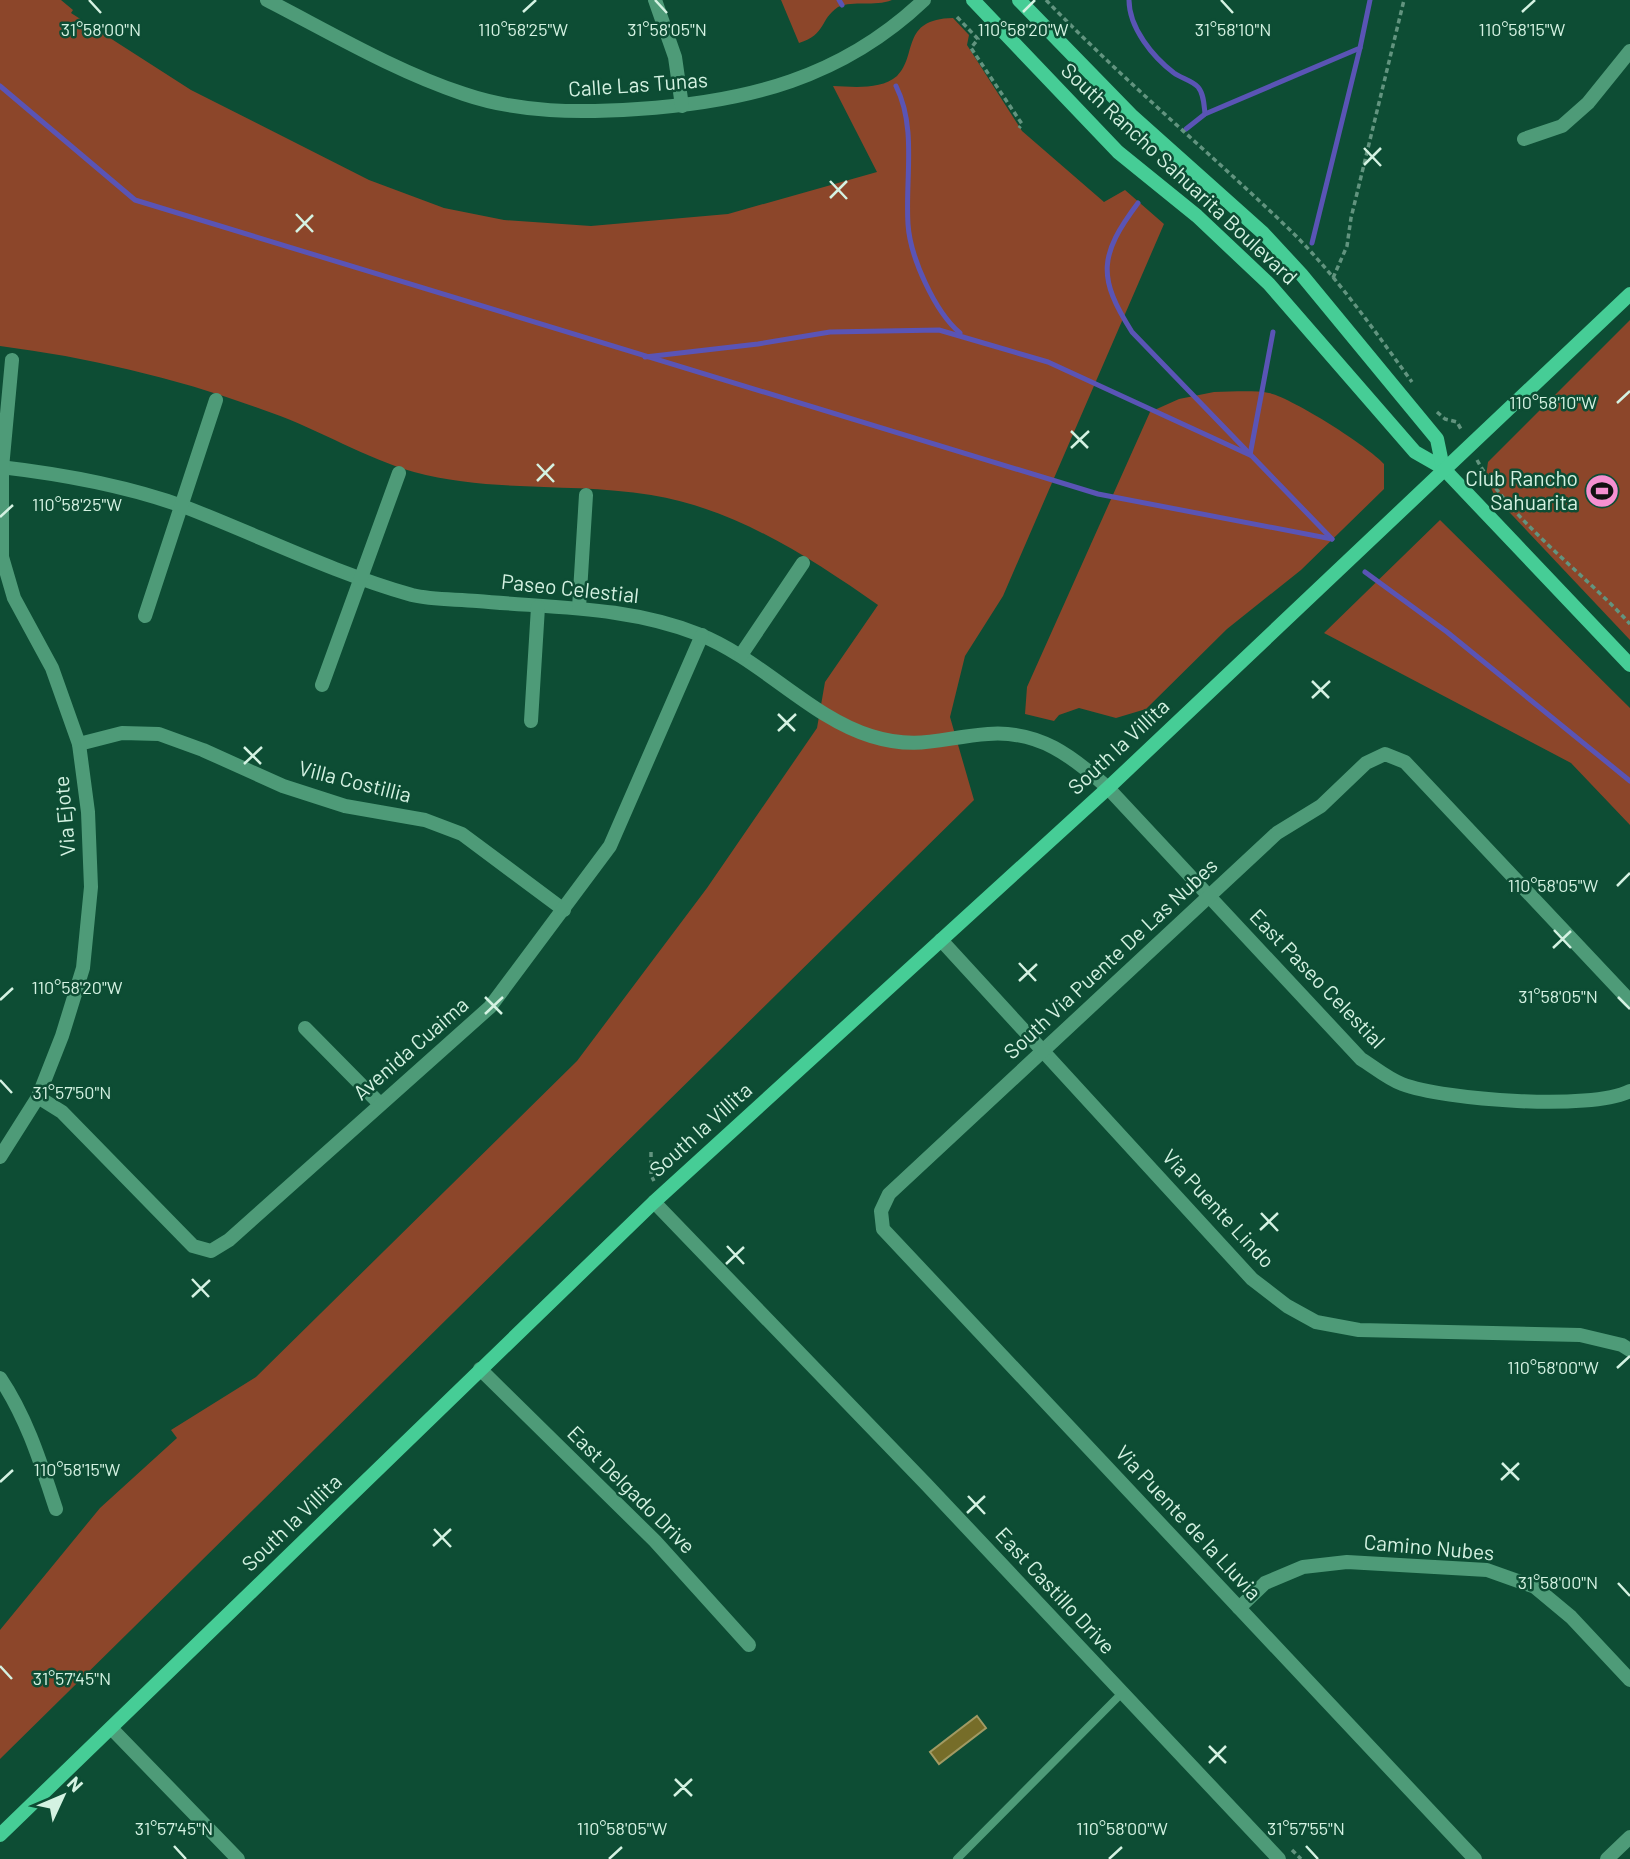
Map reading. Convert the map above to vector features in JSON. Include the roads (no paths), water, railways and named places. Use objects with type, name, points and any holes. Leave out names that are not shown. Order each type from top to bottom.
[{"type":"street","name":"Calle Las Tunas","points":[[267,0],[419,77],[465,94],[548,111],[588,113],[682,106],[757,94],[795,81],[863,47],[924,0]]},
{"type":"street","points":[[655,0],[675,57],[682,106]]},
{"type":"street","name":"South Rancho Sahuarita Boulevard","points":[[972,0],[1103,137],[1197,216],[1269,284],[1415,452],[1443,468],[1630,665]]},
{"type":"street","name":"South Rancho Sahuarita Boulevard","points":[[1019,0],[1131,115],[1243,214],[1301,274],[1437,439],[1443,468]]},
{"type":"street","points":[[1524,139],[1562,127],[1588,103],[1630,51]]},
{"type":"street","name":"South la Villita","points":[[0,1835],[659,1197],[1108,788],[1443,468],[1630,294]]},
{"type":"street","name":"Via Ejote","points":[[0,1157],[38,1097],[62,1036],[83,968],[91,887],[88,812],[79,744],[52,668],[14,598],[2,557],[1,468],[12,360]]},
{"type":"street","points":[[145,616],[216,400]]},
{"type":"street","name":"Paseo Celestial","points":[[1,468],[61,475],[181,506],[414,596],[579,608],[657,620],[702,635],[741,655],[834,718],[868,735],[899,744],[944,742],[989,733],[1032,738],[1069,753],[1108,788]]},
{"type":"street","points":[[322,685],[399,473]]},
{"type":"street","points":[[579,608],[586,495]]},
{"type":"street","points":[[741,655],[803,563]]},
{"type":"street","points":[[531,721],[538,607]]},
{"type":"street","name":"Avenida Cuaima","points":[[38,1097],[62,1112],[175,1230],[193,1245],[211,1251],[229,1240],[490,1007],[610,846],[702,635]]},
{"type":"street","name":"Villa Costillia","points":[[79,744],[122,733],[159,734],[203,750],[283,786],[345,806],[425,820],[462,834],[564,910]]},
{"type":"street","name":"South Via Puente De Las Nubes","points":[[881,1211],[889,1194],[1277,834],[1321,806],[1366,763],[1385,754],[1405,762],[1630,1001]]},
{"type":"street","name":"East Paseo Celestial","points":[[1108,788],[1361,1059],[1400,1084],[1438,1094],[1573,1103],[1620,1096],[1630,1091]]},
{"type":"street","name":"Via Puente Lindo","points":[[941,940],[1252,1279],[1287,1306],[1316,1322],[1359,1330],[1580,1335],[1622,1345],[1630,1350]]},
{"type":"street","points":[[304,1028],[380,1104]]},
{"type":"street","name":"East Castillo Drive","points":[[659,1197],[1279,1859]]},
{"type":"street","name":"Via Puente de la Lluvia","points":[[881,1211],[883,1229],[1475,1859]]},
{"type":"street","name":"East Delgado Drive","points":[[480,1368],[655,1541],[749,1645]]},
{"type":"street","points":[[0,1378],[13,1397],[36,1450],[56,1509]]},
{"type":"street","name":"Camino Nubes","points":[[1239,1608],[1265,1583],[1303,1567],[1347,1562],[1487,1570],[1535,1587],[1571,1617],[1630,1680]]},
{"type":"street","points":[[112,1729],[238,1859]]},
{"type":"street","points":[[1607,1859],[1630,1837]]},
{"type":"lane","points":[[957,1859],[1122,1692]]},
{"type":"waterway","points":[[839,0],[842,5]]},
{"type":"waterway","points":[[1129,0],[1133,21],[1144,41],[1174,73],[1198,87],[1203,96],[1205,114]]},
{"type":"waterway","points":[[1186,129],[1205,114],[1360,48],[1370,0]]},
{"type":"waterway","points":[[1312,243],[1360,48]]},
{"type":"waterway","points":[[0,86],[135,200],[1098,494],[1332,539]]},
{"type":"waterway","points":[[896,86],[902,102],[908,136],[907,207],[913,252],[933,298],[960,333]]},
{"type":"waterway","points":[[1138,203],[1116,237],[1107,266],[1108,281],[1121,313],[1132,332],[1332,539]]},
{"type":"waterway","points":[[645,357],[758,344],[830,332],[939,330],[1048,362],[1250,455],[1273,332]]},
{"type":"waterway","points":[[1365,572],[1447,632],[1630,781]]},
{"type":"place","name":"Club Rancho Sahuarita","points":[[1602,491]]}]
